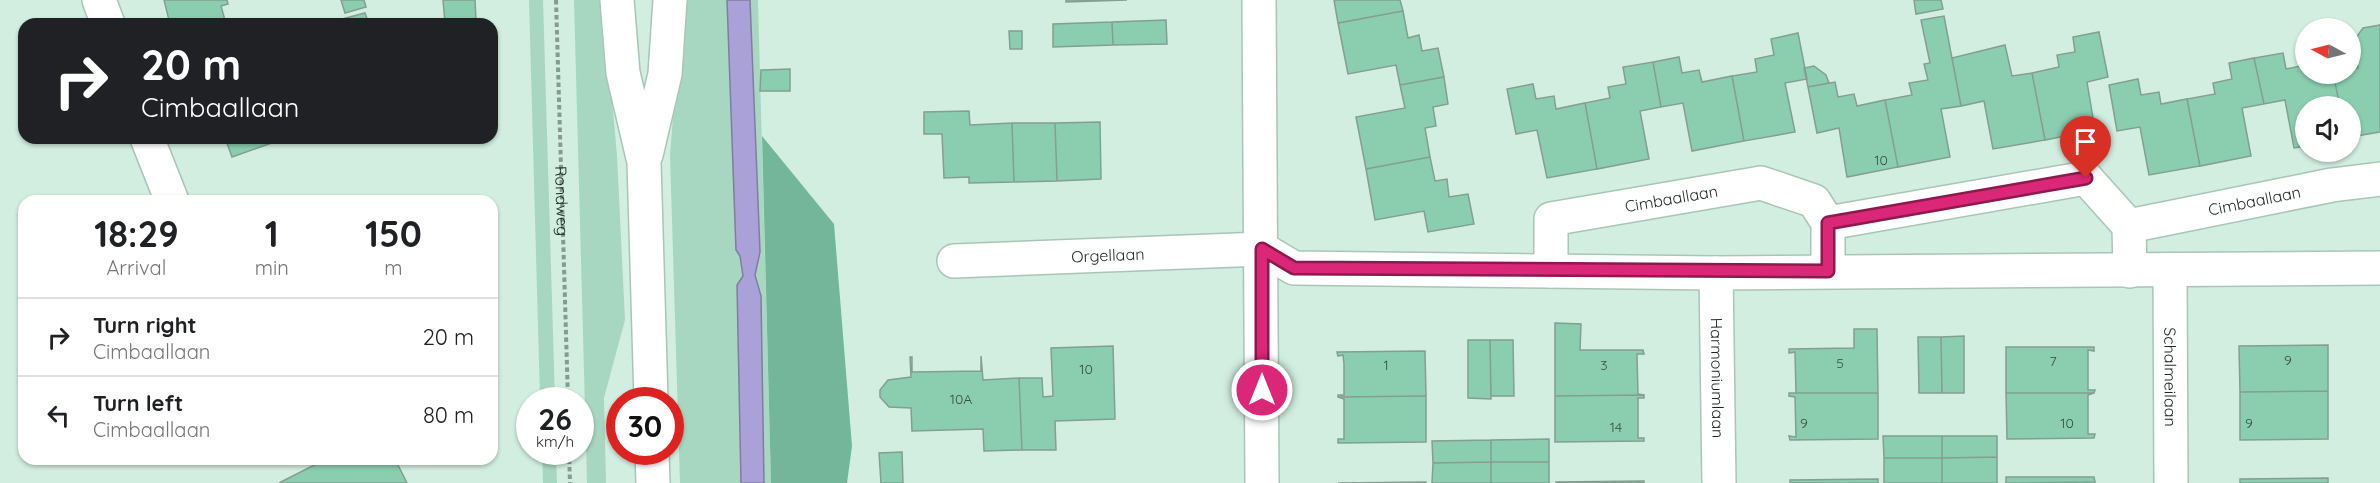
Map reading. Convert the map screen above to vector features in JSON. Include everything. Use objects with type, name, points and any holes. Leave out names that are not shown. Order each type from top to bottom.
[{"type":"street","points":[[99,0],[106,18]]},
{"type":"street","points":[[617,0],[623,73],[644,162],[651,387]]},
{"type":"street","points":[[644,162],[665,74],[670,0]]},
{"type":"street","points":[[1259,0],[1262,483]]},
{"type":"street","points":[[149,144],[170,195]]},
{"type":"street","points":[[1828,271],[1828,223],[2086,178],[2129,226],[2130,271]]},
{"type":"street","name":"Cimbaallaan","points":[[2129,226],[2332,185],[2380,179]]},
{"type":"street","name":"Cimbaallaan","points":[[1551,271],[1551,219],[1576,214],[1761,183],[1814,201],[1828,223]]},
{"type":"street","points":[[1262,249],[1294,268],[1716,273],[2380,268]]},
{"type":"street","name":"Orgellaan","points":[[954,261],[1262,249]]},
{"type":"street","name":"Schalmeilaan","points":[[2170,271],[2170,483]]},
{"type":"street","name":"Harmoniumlaan","points":[[1716,273],[1719,483]]},
{"type":"street","points":[[652,465],[653,483]]},
{"type":"path","name":"Rondweg","points":[[556,0],[568,387]]},
{"type":"path","points":[[570,465],[570,483]]},
{"type":"green space","points":[[529,0],[543,0],[555,387],[540,387]]},
{"type":"green space","points":[[574,0],[603,0],[617,155],[625,320],[604,398],[606,483],[587,483],[587,465],[594,465],[594,387],[584,387]]},
{"type":"green space","points":[[682,0],[758,0],[771,483],[680,483],[679,465],[684,465],[684,387],[677,387],[670,155]]},
{"type":"green space","points":[[762,136],[834,224],[852,446],[847,483],[771,483]]},
{"type":"green space","points":[[542,465],[556,465],[557,483],[543,483]]},
{"type":"shaded area","points":[[727,0],[750,0],[760,252],[755,275],[761,296],[764,483],[741,483],[737,285],[743,276],[740,256],[736,250]]},
{"type":"building","points":[[164,0],[227,0],[228,4],[221,6],[224,18],[168,18]]},
{"type":"building","points":[[341,0],[364,0],[366,7],[345,13]]},
{"type":"building","points":[[443,0],[475,0],[476,18],[445,18]]},
{"type":"building","points":[[1066,0],[1127,0],[1066,2]]},
{"type":"building","points":[[1334,0],[1400,0],[1403,11],[1338,23]]},
{"type":"building","points":[[1914,0],[1941,0],[1943,9],[1916,14]]},
{"type":"building","points":[[1403,11],[1408,38],[1419,35],[1422,51],[1438,48],[1444,77],[1400,85],[1396,65],[1348,74],[1338,23]]},
{"type":"building","points":[[365,13],[367,18],[346,18]]},
{"type":"building","points":[[1944,16],[1961,106],[1941,109],[1950,157],[1898,167],[1885,100],[1912,95],[1909,83],[1928,80],[1924,64],[1930,63],[1921,20]]},
{"type":"building","points":[[1166,20],[1167,44],[1113,45],[1112,22]]},
{"type":"building","points":[[1112,22],[1113,45],[1053,47],[1053,24]]},
{"type":"building","points":[[2380,25],[2380,132],[2361,135],[2361,96],[2338,96],[2335,84],[2361,84],[2361,31],[2363,28]]},
{"type":"building","points":[[1009,31],[1022,31],[1022,49],[1010,49]]},
{"type":"building","points":[[2099,32],[2108,77],[2087,82],[2095,130],[2045,140],[2032,73],[2059,67],[2057,55],[2075,52],[2073,37]]},
{"type":"building","points":[[1798,33],[1807,79],[1785,83],[1795,132],[1744,141],[1732,76],[1757,72],[1755,59],[1774,55],[1771,39]]},
{"type":"building","points":[[2005,45],[2012,76],[2032,73],[2045,140],[1993,149],[1984,101],[1961,106],[1952,58]]},
{"type":"building","points":[[2283,53],[2286,69],[2295,67],[2295,84],[2335,84],[2338,96],[2295,96],[2295,148],[2285,100],[2264,104],[2254,58]]},
{"type":"building","points":[[1679,57],[1682,73],[1699,70],[1702,82],[1732,76],[1744,141],[1692,151],[1683,103],[1661,107],[1653,62]]},
{"type":"building","points":[[2254,58],[2264,104],[2242,108],[2251,156],[2200,166],[2187,99],[2215,94],[2213,83],[2232,79],[2229,63]]},
{"type":"building","points":[[1653,62],[1661,107],[1640,111],[1649,159],[1597,169],[1585,103],[1610,98],[1608,87],[1626,84],[1623,67]]},
{"type":"building","points":[[1814,66],[1826,75],[1829,83],[1808,87],[1804,68]]},
{"type":"building","points":[[790,69],[790,91],[760,91],[761,70]]},
{"type":"building","points":[[1444,77],[1448,104],[1433,107],[1436,126],[1425,128],[1430,157],[1366,169],[1356,117],[1405,108],[1400,85]]},
{"type":"building","points":[[2138,79],[2141,95],[2159,92],[2161,104],[2187,99],[2200,166],[2149,175],[2140,127],[2117,131],[2109,85]]},
{"type":"building","points":[[1835,82],[1838,97],[1854,94],[1857,106],[1885,100],[1898,167],[1847,177],[1839,128],[1817,133],[1808,87]]},
{"type":"building","points":[[1533,84],[1536,99],[1554,96],[1556,109],[1585,103],[1597,169],[1547,178],[1537,130],[1516,134],[1507,89]]},
{"type":"building","points":[[969,111],[970,125],[1012,123],[1014,182],[969,183],[969,177],[944,178],[942,134],[924,134],[924,112]]},
{"type":"building","points":[[1100,122],[1101,179],[1057,181],[1055,123]]},
{"type":"building","points":[[1012,123],[1055,123],[1057,181],[1014,182]]},
{"type":"building","points":[[227,144],[269,144],[232,157]]},
{"type":"building","points":[[1430,157],[1435,181],[1447,179],[1449,197],[1468,194],[1474,224],[1428,232],[1424,211],[1375,220],[1366,169]]},
{"type":"building","points":[[1555,323],[1581,324],[1580,350],[1643,350],[1644,354],[1637,354],[1638,394],[1644,395],[1555,396]]},
{"type":"building","points":[[1854,329],[1877,329],[1878,393],[1796,393],[1795,352],[1789,353],[1789,349],[1854,348]]},
{"type":"building","points":[[1964,336],[1964,393],[1942,393],[1941,337]]},
{"type":"building","points":[[1918,337],[1941,337],[1942,393],[1919,393]]},
{"type":"building","points":[[1468,340],[1490,340],[1491,399],[1468,398]]},
{"type":"building","points":[[1490,340],[1513,340],[1514,396],[1491,396]]},
{"type":"building","points":[[2328,345],[2328,391],[2240,392],[2239,346]]},
{"type":"building","points":[[1113,346],[1115,419],[1055,421],[1056,450],[1022,450],[1019,378],[1042,378],[1043,397],[1053,396],[1051,348]]},
{"type":"building","points":[[2006,347],[2094,347],[2094,351],[2088,350],[2088,390],[2095,390],[2094,393],[2006,393]]},
{"type":"building","points":[[1425,351],[1426,396],[1338,397],[1338,395],[1344,395],[1344,364],[1343,355],[1338,356],[1337,352]]},
{"type":"building","points":[[981,356],[983,380],[1019,378],[1022,450],[984,451],[983,429],[912,431],[911,408],[889,407],[880,397],[880,390],[888,380],[911,377],[910,357],[912,357],[912,372],[981,371]]},
{"type":"building","points":[[2328,391],[2328,439],[2240,440],[2240,392]]},
{"type":"building","points":[[1789,393],[1878,393],[1878,439],[1790,440],[1789,436],[1796,437],[1795,397],[1789,396]]},
{"type":"building","points":[[2006,393],[2094,393],[2088,395],[2088,434],[2095,434],[2094,438],[2007,439]]},
{"type":"building","points":[[1644,395],[1644,398],[1638,398],[1638,438],[1644,438],[1644,441],[1555,442],[1555,396]]},
{"type":"building","points":[[1426,396],[1426,442],[1338,443],[1338,439],[1344,439],[1344,399],[1338,397]]},
{"type":"building","points":[[1883,436],[1942,436],[1942,458],[1884,458]]},
{"type":"building","points":[[1942,436],[1997,436],[1997,457],[1942,458]]},
{"type":"building","points":[[1549,439],[1549,462],[1491,462],[1491,440]]},
{"type":"building","points":[[1491,440],[1491,462],[1433,463],[1432,441]]},
{"type":"building","points":[[902,452],[903,483],[881,483],[879,453]]},
{"type":"building","points":[[1997,457],[1997,483],[1942,483],[1942,458]]},
{"type":"building","points":[[1884,458],[1942,458],[1942,483],[1884,483]]},
{"type":"building","points":[[1491,462],[1549,462],[1549,483],[1491,483]]},
{"type":"building","points":[[1491,462],[1491,483],[1432,483],[1433,463]]},
{"type":"building","points":[[314,465],[398,465],[407,483],[279,483]]},
{"type":"building","points":[[2006,477],[2094,477],[2095,482],[2006,483]]},
{"type":"building","points":[[2328,478],[2328,483],[2240,483],[2240,479]]},
{"type":"building","points":[[1878,479],[1878,483],[1790,483],[1790,480]]},
{"type":"building","points":[[1644,481],[1644,483],[1556,483],[1556,482]]},
{"type":"building","points":[[1426,482],[1426,483],[1338,483]]},
{"type":"route","points":[[1262,390],[1262,249],[1294,268],[1716,273],[1828,271],[1828,223],[2086,178]]}]
